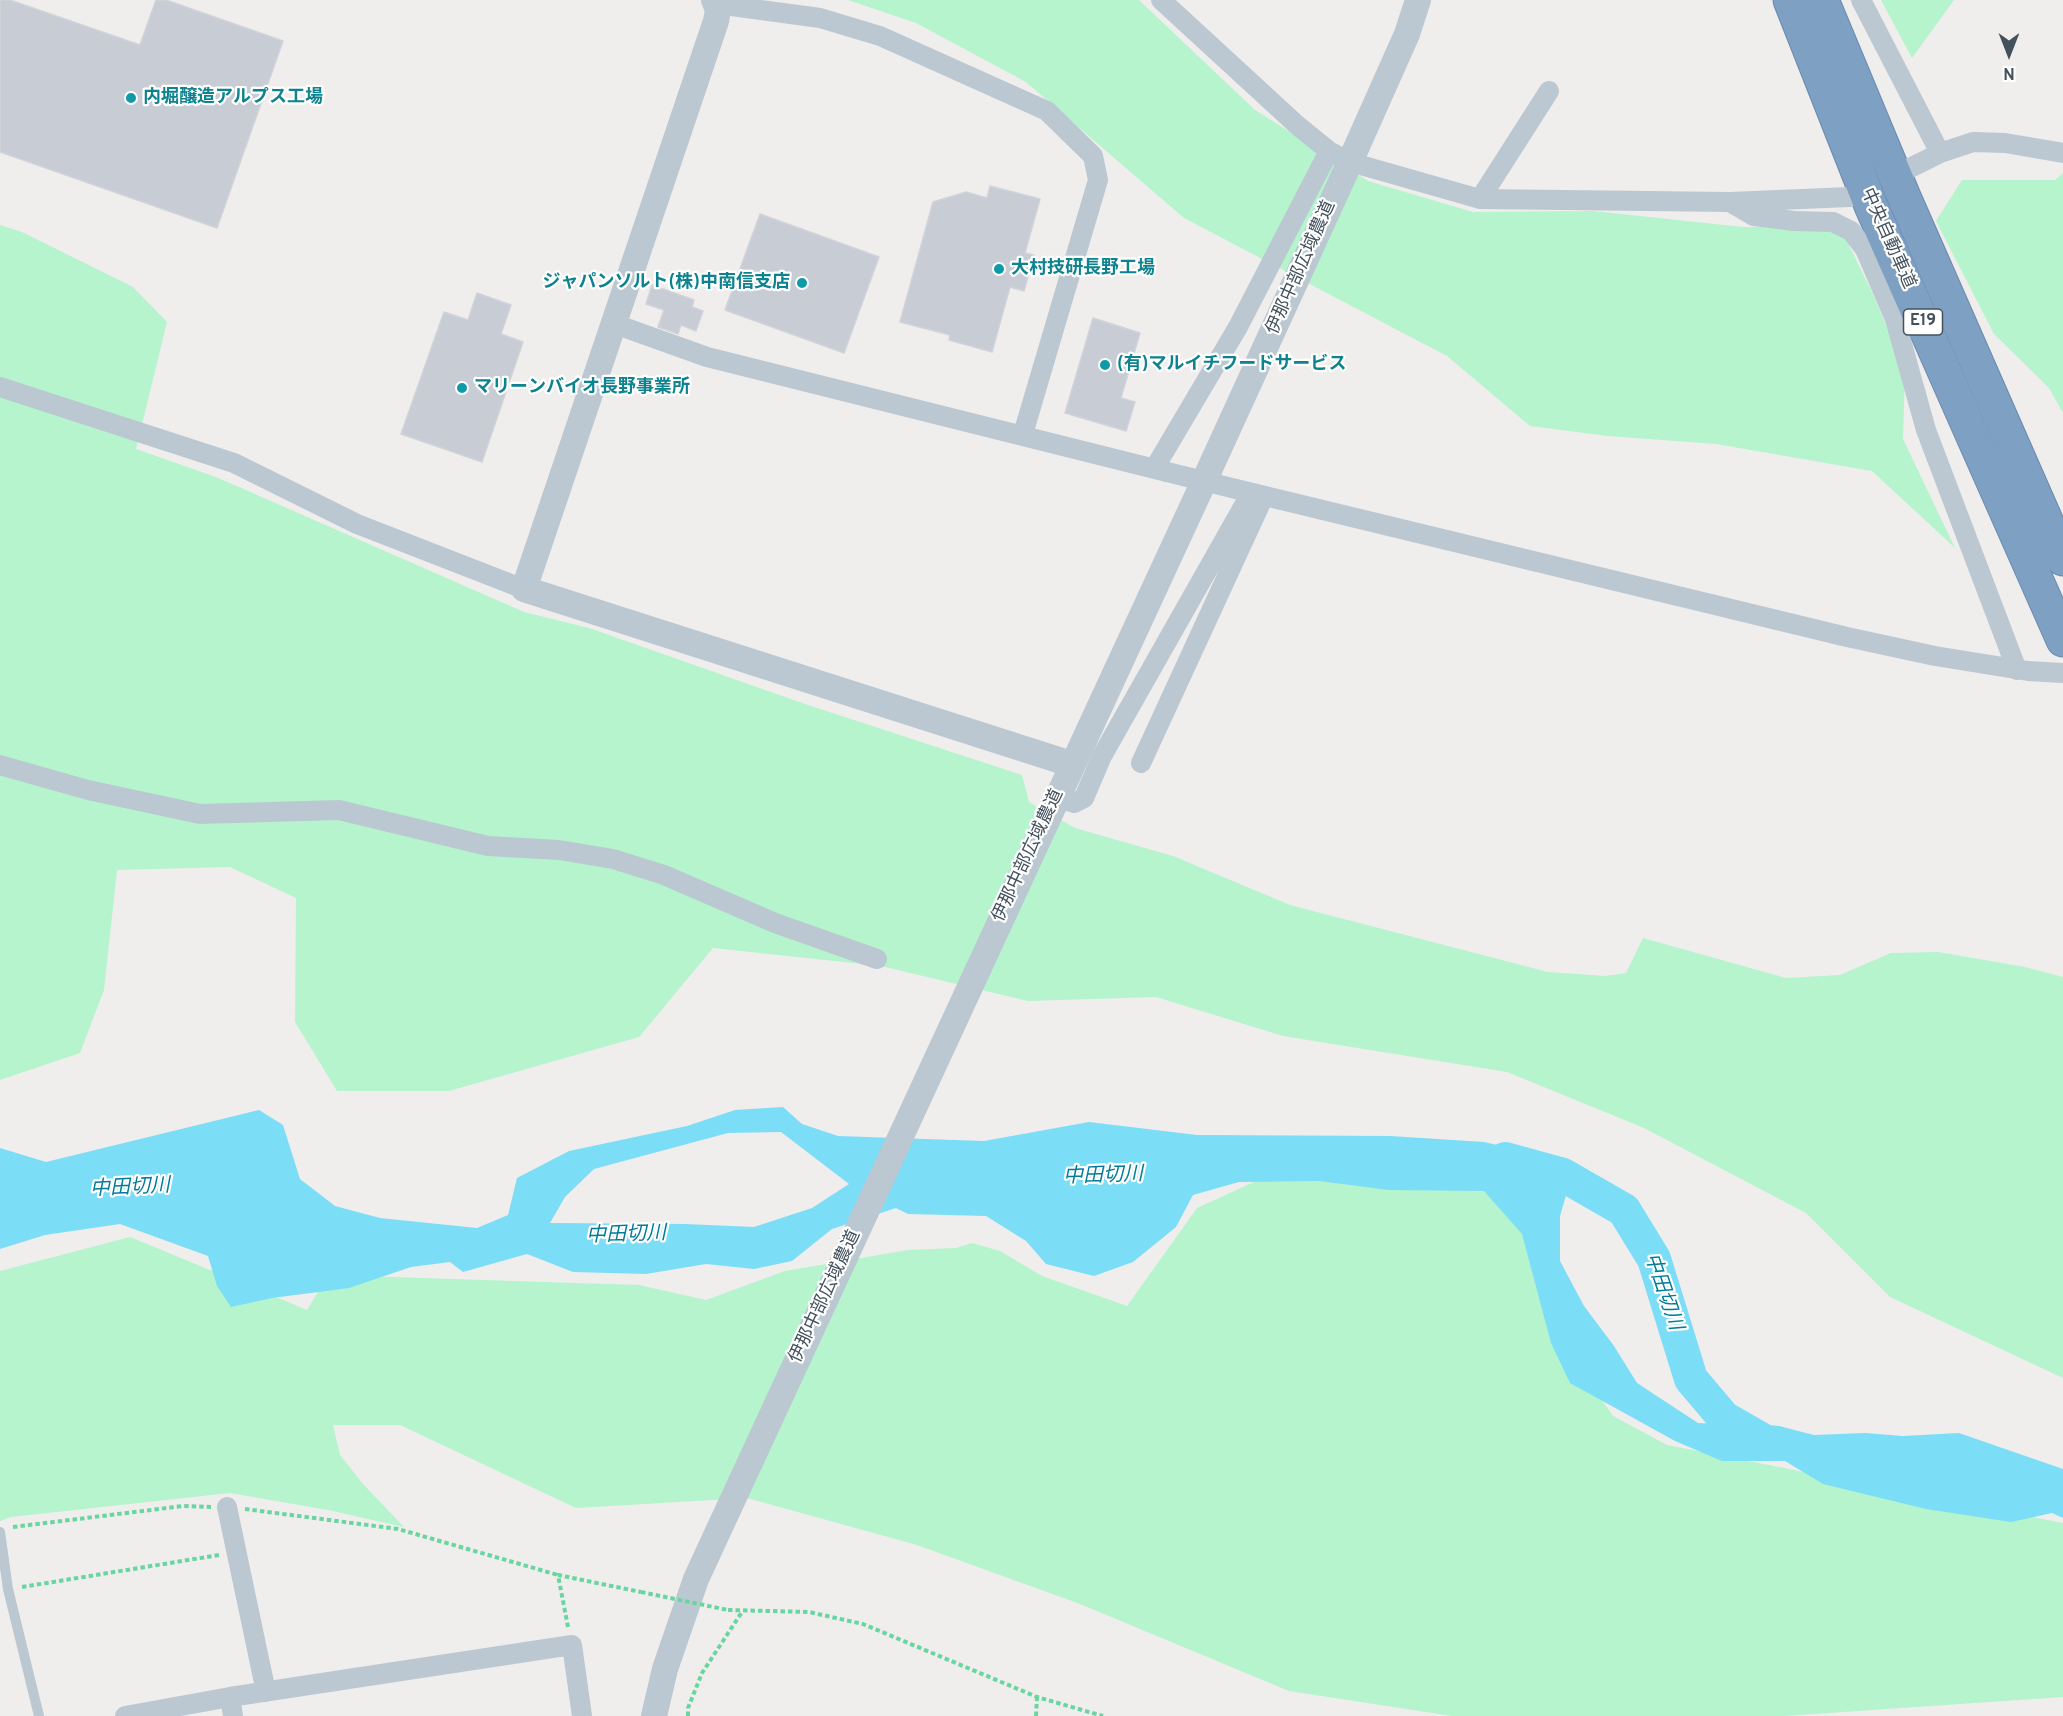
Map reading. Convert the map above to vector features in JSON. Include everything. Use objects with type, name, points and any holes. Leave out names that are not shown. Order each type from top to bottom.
[{"type":"highway","name":"中央自動車道","points":[[1790,0],[1872,208],[2063,640]]},
{"type":"highway","name":"中央自動車道","points":[[1822,0],[1904,196],[2063,559]]},
{"type":"street","points":[[1161,0],[1297,125],[1339,156],[1480,199],[1730,202],[1850,197]]},
{"type":"street","name":"伊那中部広域農道","points":[[654,1716],[664,1669],[696,1579],[1071,764],[1206,477],[1339,156],[1407,34],[1418,0]]},
{"type":"street","points":[[1861,0],[1940,153]]},
{"type":"street","points":[[524,589],[612,323],[716,21],[715,2],[820,18],[880,36],[1047,111],[1093,156],[1098,180],[1023,434]]},
{"type":"street","points":[[1480,199],[1549,91]]},
{"type":"street","points":[[1908,169],[1940,153],[1973,142],[2005,143],[2063,153]]},
{"type":"street","points":[[1161,470],[1238,327],[1339,156]]},
{"type":"street","points":[[1730,202],[1754,216],[1794,221],[1833,222],[1851,231],[1865,249],[1895,319],[1926,430],[2023,670]]},
{"type":"street","points":[[612,323],[707,357],[1847,637],[1935,656],[2023,670],[2063,673]]},
{"type":"street","points":[[0,387],[234,463],[357,524],[524,589],[1071,764]]},
{"type":"street","points":[[1141,763],[1250,492]]},
{"type":"street","points":[[1056,797],[1074,803],[1084,798],[1102,756],[1250,492]]},
{"type":"street","points":[[0,765],[88,790],[200,814],[339,810],[488,846],[559,850],[613,859],[664,875],[775,923],[877,959]]},
{"type":"street","points":[[227,1507],[266,1692]]},
{"type":"street","points":[[125,1716],[231,1707],[266,1692],[572,1645],[582,1716]]},
{"type":"lane","points":[[0,1532],[8,1589],[39,1716]]},
{"type":"path","points":[[11,1528],[183,1506],[227,1507],[398,1529],[558,1575],[728,1610],[809,1612],[863,1624],[1036,1697],[1103,1716]]},
{"type":"path","points":[[8,1589],[235,1552]]},
{"type":"path","points":[[558,1575],[572,1645]]},
{"type":"path","points":[[688,1716],[687,1708],[702,1672],[742,1611]]},
{"type":"path","points":[[1036,1697],[1036,1716]]},
{"type":"green space","points":[[848,0],[1139,0],[1255,110],[1368,181],[1473,212],[1593,211],[1743,227],[1840,227],[1873,294],[1905,370],[1903,439],[1955,548],[1872,471],[1716,444],[1608,436],[1530,426],[1447,356],[1184,218],[1026,82],[916,23]]},
{"type":"green space","points":[[1881,0],[1954,0],[1912,58]]},
{"type":"green space","points":[[2063,173],[2063,413],[2049,388],[1994,334],[1936,221],[1962,180],[2055,180]]},
{"type":"green space","points":[[0,225],[22,232],[133,287],[167,322],[136,449],[216,477],[524,612],[589,628],[805,704],[1022,775],[1029,802],[1075,828],[1173,856],[1290,905],[1548,972],[1606,976],[1626,973],[1643,938],[1786,978],[1840,975],[1891,953],[1938,952],[2025,967],[2063,977],[2063,1378],[1890,1297],[1806,1213],[1644,1128],[1507,1072],[1283,1036],[1156,997],[1028,1001],[881,966],[713,948],[639,1037],[449,1091],[337,1091],[295,1022],[296,898],[230,867],[117,870],[104,990],[80,1053],[0,1080]]},
{"type":"green space","points":[[1287,1167],[1492,1179],[1545,1230],[1576,1363],[1613,1416],[1667,1445],[2063,1523],[2063,1697],[1784,1716],[1452,1716],[1289,1691],[1080,1604],[917,1545],[747,1498],[576,1508],[400,1425],[333,1425],[340,1455],[363,1484],[404,1527],[328,1510],[230,1493],[11,1517],[0,1521],[0,1271],[130,1237],[307,1310],[328,1275],[639,1285],[706,1300],[785,1271],[908,1250],[956,1248],[972,1243],[1000,1251],[1042,1276],[1127,1306],[1197,1208]]},
{"type":"water","points":[[783,1107],[802,1124],[838,1136],[984,1141],[1089,1122],[1197,1135],[1391,1136],[1484,1142],[1532,1153],[1567,1192],[1560,1216],[1560,1261],[1584,1306],[1614,1346],[1637,1383],[1698,1423],[1779,1426],[1814,1435],[1865,1433],[1903,1436],[1959,1433],[2063,1469],[2063,1518],[2052,1513],[2011,1522],[1926,1509],[1823,1484],[1785,1461],[1722,1461],[1675,1441],[1570,1383],[1551,1343],[1522,1234],[1484,1191],[1389,1190],[1319,1181],[1239,1182],[1193,1195],[1176,1227],[1133,1262],[1094,1276],[1046,1264],[1026,1241],[986,1216],[908,1214],[896,1208],[832,1229],[792,1261],[754,1269],[706,1264],[646,1274],[573,1272],[527,1254],[463,1272],[450,1262],[411,1267],[349,1288],[272,1298],[231,1307],[217,1286],[208,1256],[120,1224],[45,1235],[0,1249],[0,1148],[46,1162],[259,1110],[283,1125],[300,1179],[335,1206],[380,1218],[477,1228],[508,1215],[517,1178],[569,1151],[687,1126],[735,1110]],"holes":[[[781,1132],[849,1184],[812,1208],[754,1227],[550,1223],[565,1197],[594,1169],[728,1133]]]},
{"type":"building","name":"内堀醸造アルプス工場","points":[[0,0],[10,0],[140,45],[156,0],[166,0],[283,41],[217,228],[0,152]]},
{"type":"building","name":"大村技研長野工場","points":[[990,186],[1040,199],[1025,253],[1034,255],[1024,291],[1010,287],[992,352],[949,340],[950,335],[900,322],[933,202],[966,192],[987,198]]},
{"type":"building","name":"ジャパンソルト(株)中南信支店","points":[[760,214],[879,257],[844,353],[725,310]]},
{"type":"building","points":[[652,285],[694,300],[692,307],[703,311],[696,331],[681,325],[678,334],[658,327],[664,310],[646,304]]},
{"type":"building","name":"マリーンバイオ長野事業所","points":[[477,293],[511,305],[501,334],[523,342],[482,462],[401,434],[444,312],[468,320]]},
{"type":"building","name":"(有)マルイチフードサービス","points":[[1093,318],[1140,333],[1121,398],[1135,402],[1126,431],[1065,413]]},
{"type":"waterway","name":"中田切川","points":[[1505,1159],[1563,1175],[1624,1210],[1654,1259],[1691,1379],[1724,1418],[1766,1442],[1776,1443]]},
{"type":"place","name":"内堀醸造アルプス工場","points":[[131,98]]},
{"type":"place","name":"大村技研長野工場","points":[[999,269]]},
{"type":"place","name":"ジャパンソルト(株)中南信支店","points":[[802,283]]},
{"type":"place","name":"(有)マルイチフードサービス","points":[[1105,365]]},
{"type":"place","name":"マリーンバイオ長野事業所","points":[[462,388]]}]
